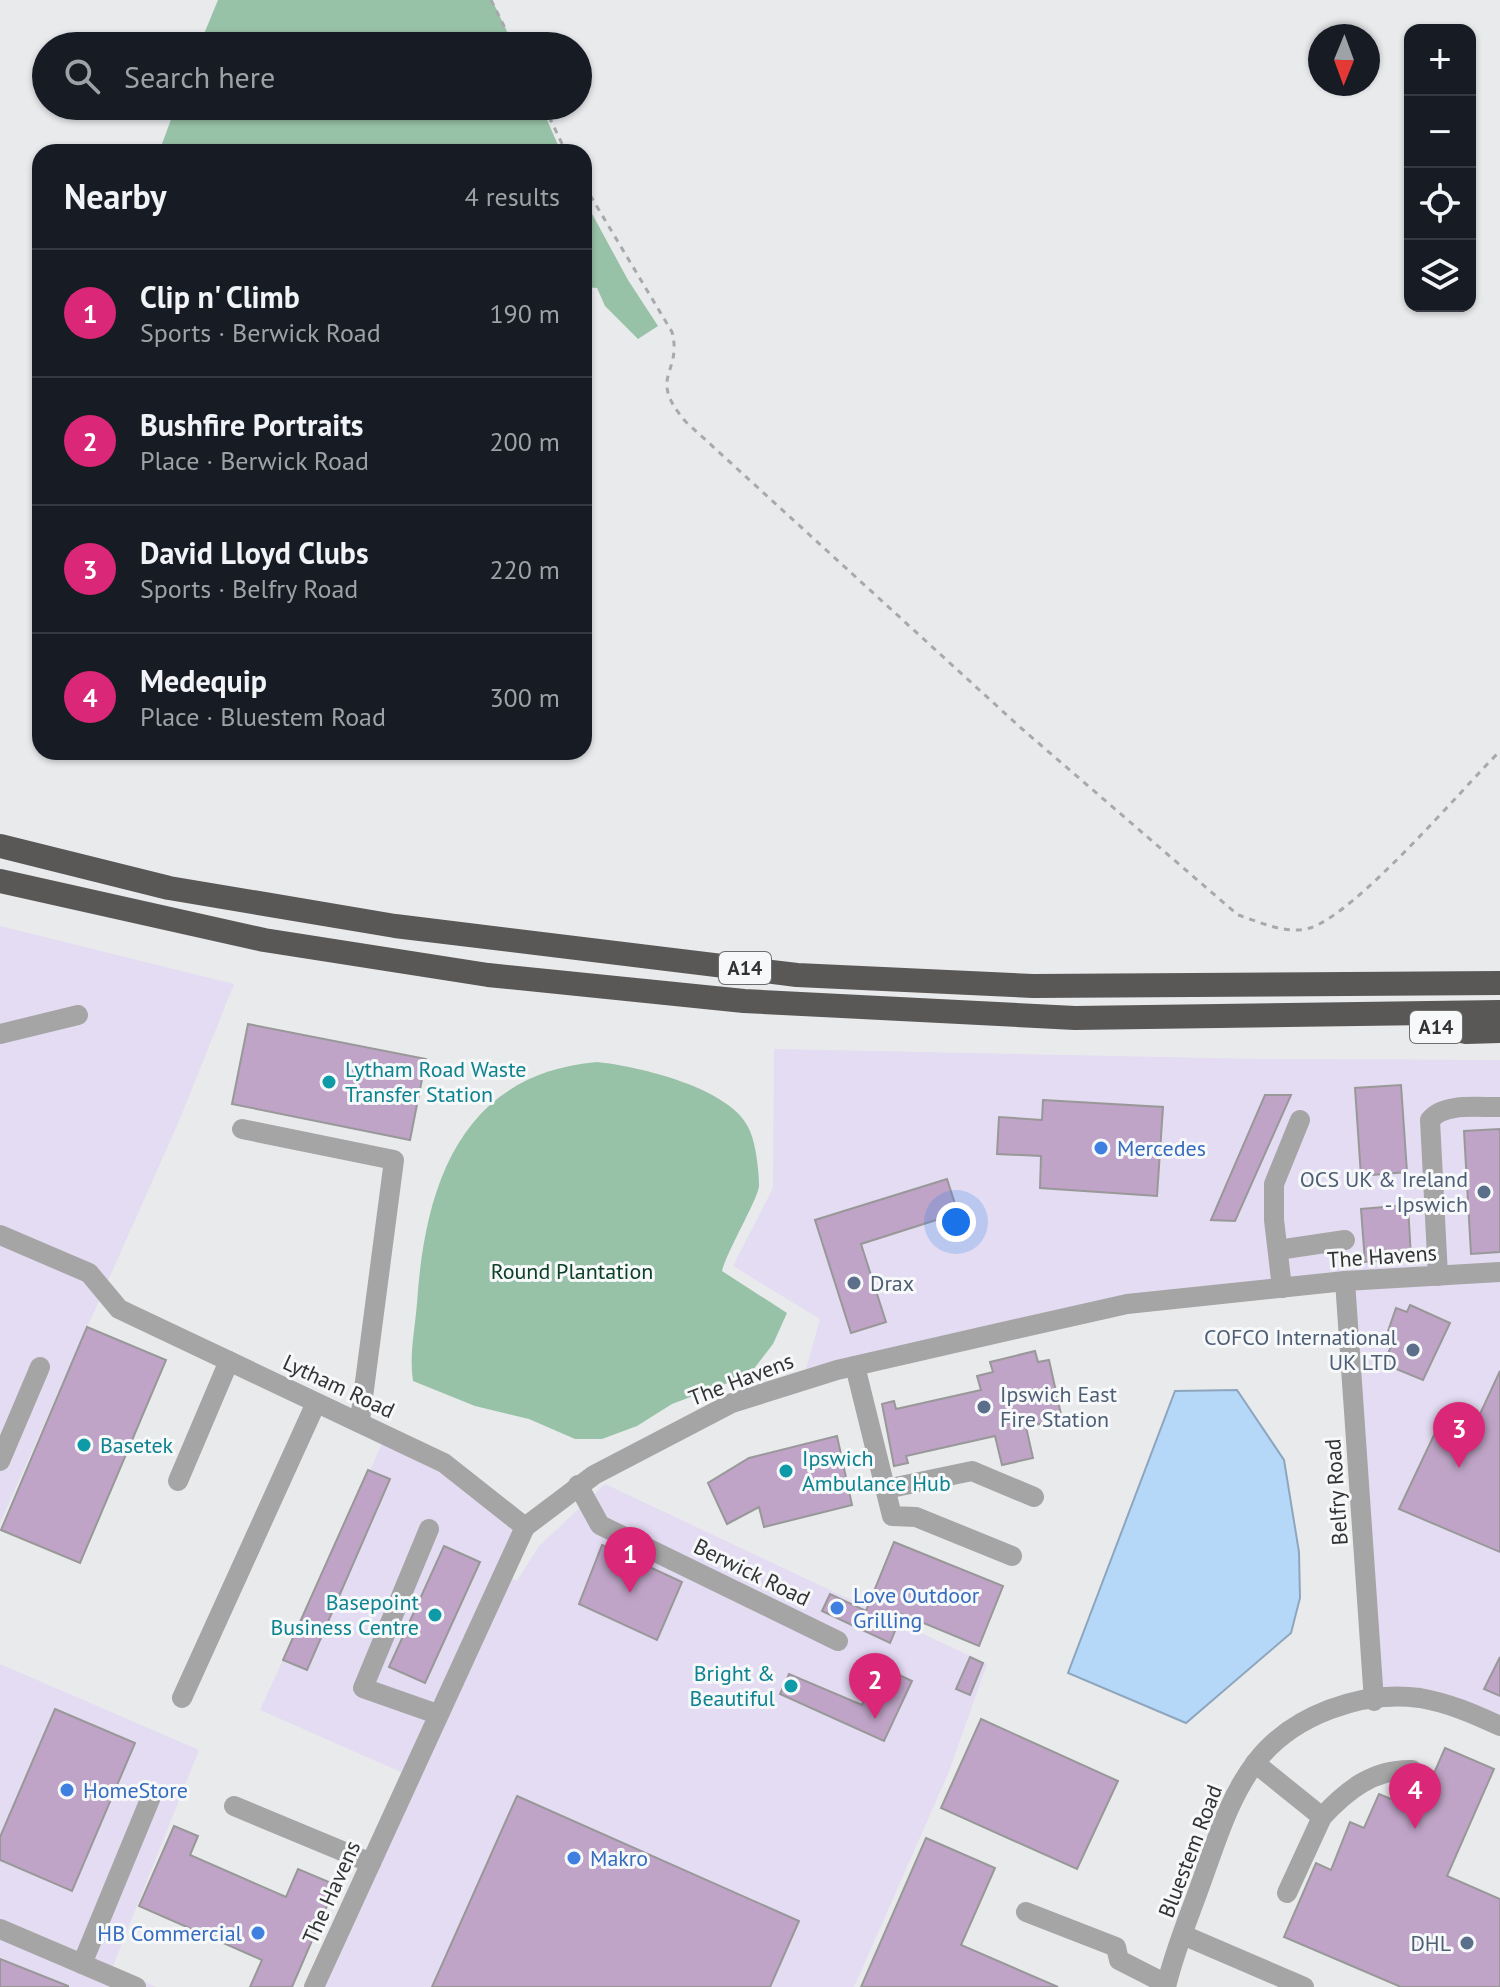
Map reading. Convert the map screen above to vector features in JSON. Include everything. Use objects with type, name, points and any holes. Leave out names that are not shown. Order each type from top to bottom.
[{"type":"highway","name":"A14","points":[[0,846],[169,888],[395,926],[797,975],[1033,986],[1500,983]]},
{"type":"highway","name":"A14","points":[[0,881],[264,940],[488,975],[744,1001],[1075,1018],[1500,1012]]},
{"type":"highway","name":"A14","points":[[1373,1015],[1466,1032],[1500,1031]]},
{"type":"street","points":[[0,1034],[78,1015]]},
{"type":"street","points":[[1438,1276],[1430,1120],[1440,1111],[1449,1109],[1500,1107]]},
{"type":"street","points":[[1282,1288],[1274,1184],[1300,1120]]},
{"type":"street","points":[[242,1129],[394,1160],[360,1420]]},
{"type":"street","name":"Lytham Road","points":[[0,1235],[89,1273],[119,1309],[316,1403],[360,1420],[444,1463],[525,1527]]},
{"type":"street","points":[[1278,1250],[1345,1240]]},
{"type":"street","name":"The Havens","points":[[314,1987],[525,1527],[578,1485],[732,1403],[855,1366],[1127,1304],[1345,1281],[1500,1272]]},
{"type":"street","name":"Belfry Road","points":[[1345,1281],[1374,1701]]},
{"type":"street","points":[[178,1481],[229,1361]]},
{"type":"street","points":[[855,1366],[892,1516],[916,1517],[1012,1556]]},
{"type":"street","points":[[0,1461],[40,1367]]},
{"type":"street","points":[[182,1698],[316,1403]]},
{"type":"street","points":[[886,1489],[972,1471],[1034,1497]]},
{"type":"street","name":"Berwick Road","points":[[578,1485],[600,1525],[838,1641]]},
{"type":"street","points":[[429,1529],[363,1688],[437,1714]]},
{"type":"street","name":"Bluestem Road","points":[[1166,1986],[1224,1820],[1255,1763],[1291,1728],[1337,1707],[1418,1698],[1456,1706],[1500,1726]]},
{"type":"street","points":[[1255,1763],[1322,1817]]},
{"type":"street","points":[[1287,1893],[1322,1817],[1351,1788],[1375,1775],[1412,1770]]},
{"type":"street","points":[[82,1964],[151,1797]]},
{"type":"street","points":[[234,1806],[371,1863]]},
{"type":"street","points":[[1026,1912],[1116,1947],[1119,1960],[1132,1978],[1166,1986]]},
{"type":"street","points":[[0,1929],[136,1987]]},
{"type":"street","points":[[1183,1935],[1304,1987]]},
{"type":"path","points":[[491,0],[507,32]]},
{"type":"path","points":[[551,120],[562,144]]},
{"type":"path","points":[[592,198],[672,332],[676,348],[665,389],[672,405],[686,422],[1021,728],[1238,915],[1282,929],[1308,928],[1332,916],[1378,876],[1500,751]]},
{"type":"path","points":[[1359,1336],[1388,1334]]},
{"type":"shaded area","points":[[0,926],[234,984],[179,1121],[0,1523]]},
{"type":"shaded area","points":[[774,1049],[1261,1059],[1500,1060],[1500,1726],[1456,1706],[1374,1701],[1345,1281],[1127,1304],[803,1380],[820,1319],[733,1266],[773,1188]]},
{"type":"shaded area","points":[[386,1435],[525,1527],[504,1575],[517,1581],[539,1546],[605,1484],[987,1664],[948,1774],[854,1987],[314,1987],[410,1776],[260,1710]]},
{"type":"shaded area","points":[[0,1664],[199,1750],[113,1966],[156,1987],[0,1987]]},
{"type":"green space","points":[[218,0],[492,0],[507,32],[205,32]]},
{"type":"green space","points":[[171,120],[547,120],[558,144],[162,144]]},
{"type":"green space","points":[[592,214],[628,280],[658,326],[638,339],[605,306],[597,288],[592,288]]},
{"type":"green space","name":"Round Plantation","points":[[597,1062],[636,1068],[682,1082],[705,1091],[740,1116],[754,1144],[759,1186],[722,1271],[787,1313],[773,1344],[749,1375],[672,1404],[637,1426],[602,1439],[575,1439],[529,1419],[475,1406],[413,1381],[412,1352],[421,1259],[429,1217],[442,1178],[459,1142],[482,1112],[513,1088],[551,1071]]},
{"type":"water","points":[[1237,1390],[1284,1460],[1299,1552],[1300,1598],[1291,1633],[1186,1723],[1068,1673],[1175,1391]]},
{"type":"building","name":"Lytham Road Waste Transfer Station","points":[[248,1024],[426,1059],[410,1140],[232,1104]]},
{"type":"building","name":"OCS UK & Ireland - Ipswich","points":[[1401,1085],[1407,1172],[1361,1176],[1355,1088]]},
{"type":"building","points":[[1265,1095],[1291,1095],[1235,1221],[1211,1220]]},
{"type":"building","name":"Mercedes","points":[[1043,1100],[1163,1107],[1157,1196],[1040,1188],[1041,1156],[997,1154],[999,1117],[1042,1120]]},
{"type":"building","name":"OCS UK & Ireland - Ipswich","points":[[1500,1129],[1500,1252],[1471,1254],[1464,1131]]},
{"type":"building","name":"Drax","points":[[947,1179],[958,1213],[861,1244],[886,1322],[851,1333],[815,1220]]},
{"type":"building","points":[[1408,1205],[1411,1258],[1365,1262],[1361,1209]]},
{"type":"building","name":"COFCO International UK LTD","points":[[1410,1305],[1450,1323],[1423,1380],[1384,1364],[1395,1336],[1388,1331],[1396,1308],[1407,1312]]},
{"type":"building","name":"Basetek","points":[[87,1327],[166,1360],[80,1563],[1,1530]]},
{"type":"building","name":"Ipswich East Fire Station","points":[[1035,1351],[1038,1362],[1049,1360],[1062,1419],[1026,1427],[1033,1458],[1002,1465],[995,1436],[906,1456],[908,1463],[894,1466],[882,1404],[894,1401],[896,1409],[981,1390],[977,1376],[993,1372],[990,1362]]},
{"type":"building","points":[[1500,1371],[1500,1552],[1399,1509],[1443,1416],[1474,1427]]},
{"type":"building","name":"Ipswich Ambulance Hub","points":[[837,1436],[852,1505],[764,1527],[759,1507],[727,1524],[708,1483],[749,1458]]},
{"type":"building","name":"Basepoint Business Centre","points":[[368,1470],[390,1479],[307,1670],[283,1660]]},
{"type":"building","points":[[894,1542],[1003,1586],[979,1646],[902,1614],[890,1643],[822,1611],[830,1594],[866,1611]]},
{"type":"building","points":[[602,1545],[682,1582],[657,1640],[579,1604]]},
{"type":"building","name":"Basepoint Business Centre","points":[[444,1546],[480,1562],[425,1683],[389,1667]]},
{"type":"building","points":[[970,1657],[983,1663],[970,1695],[956,1689]]},
{"type":"building","points":[[1500,1657],[1500,1696],[1484,1689]]},
{"type":"building","points":[[880,1666],[912,1681],[884,1741],[780,1694],[789,1674],[862,1705]]},
{"type":"building","name":"HomeStore","points":[[55,1709],[135,1743],[72,1891],[0,1860],[0,1837]]},
{"type":"building","points":[[981,1719],[1118,1781],[1077,1869],[941,1808]]},
{"type":"building","points":[[1445,1748],[1494,1769],[1447,1876],[1500,1899],[1500,1987],[1401,1987],[1284,1937],[1316,1863],[1331,1870],[1350,1822],[1364,1828],[1379,1794],[1418,1810]]},
{"type":"building","name":"Makro","points":[[517,1796],[799,1921],[770,1987],[432,1987]]},
{"type":"building","name":"HB Commercial","points":[[174,1826],[198,1836],[190,1855],[286,1897],[298,1869],[336,1885],[292,1987],[250,1987],[262,1960],[139,1906]]},
{"type":"building","points":[[926,1838],[995,1868],[961,1945],[1058,1987],[861,1987]]},
{"type":"building","points":[[0,1959],[68,1986],[68,1987],[0,1987]]},
{"type":"place","name":"Lytham Road Waste Transfer Station","points":[[329,1082]]},
{"type":"place","name":"Mercedes","points":[[1101,1148]]},
{"type":"place","name":"OCS UK & Ireland - Ipswich","points":[[1484,1192]]},
{"type":"place","name":"Drax","points":[[854,1283]]},
{"type":"place","name":"COFCO International UK LTD","points":[[1413,1350]]},
{"type":"place","name":"Ipswich East Fire Station","points":[[984,1407]]},
{"type":"place","name":"Basetek","points":[[84,1445]]},
{"type":"place","name":"David Lloyd Clubs","points":[[1459,1468]]},
{"type":"place","name":"Ipswich Ambulance Hub","points":[[786,1471]]},
{"type":"place","name":"Clip n' Climb","points":[[630,1593]]},
{"type":"place","name":"Love Outdoor Grilling","points":[[837,1608]]},
{"type":"place","name":"Basepoint Business Centre","points":[[435,1615]]},
{"type":"place","name":"Bright & Beautiful","points":[[791,1686]]},
{"type":"place","name":"Bushfire Portraits","points":[[875,1719]]},
{"type":"place","name":"HomeStore","points":[[67,1790]]},
{"type":"place","name":"Medequip","points":[[1415,1829]]},
{"type":"place","name":"Makro","points":[[574,1858]]},
{"type":"place","name":"HB Commercial","points":[[258,1933]]},
{"type":"place","name":"DHL","points":[[1467,1943]]}]
